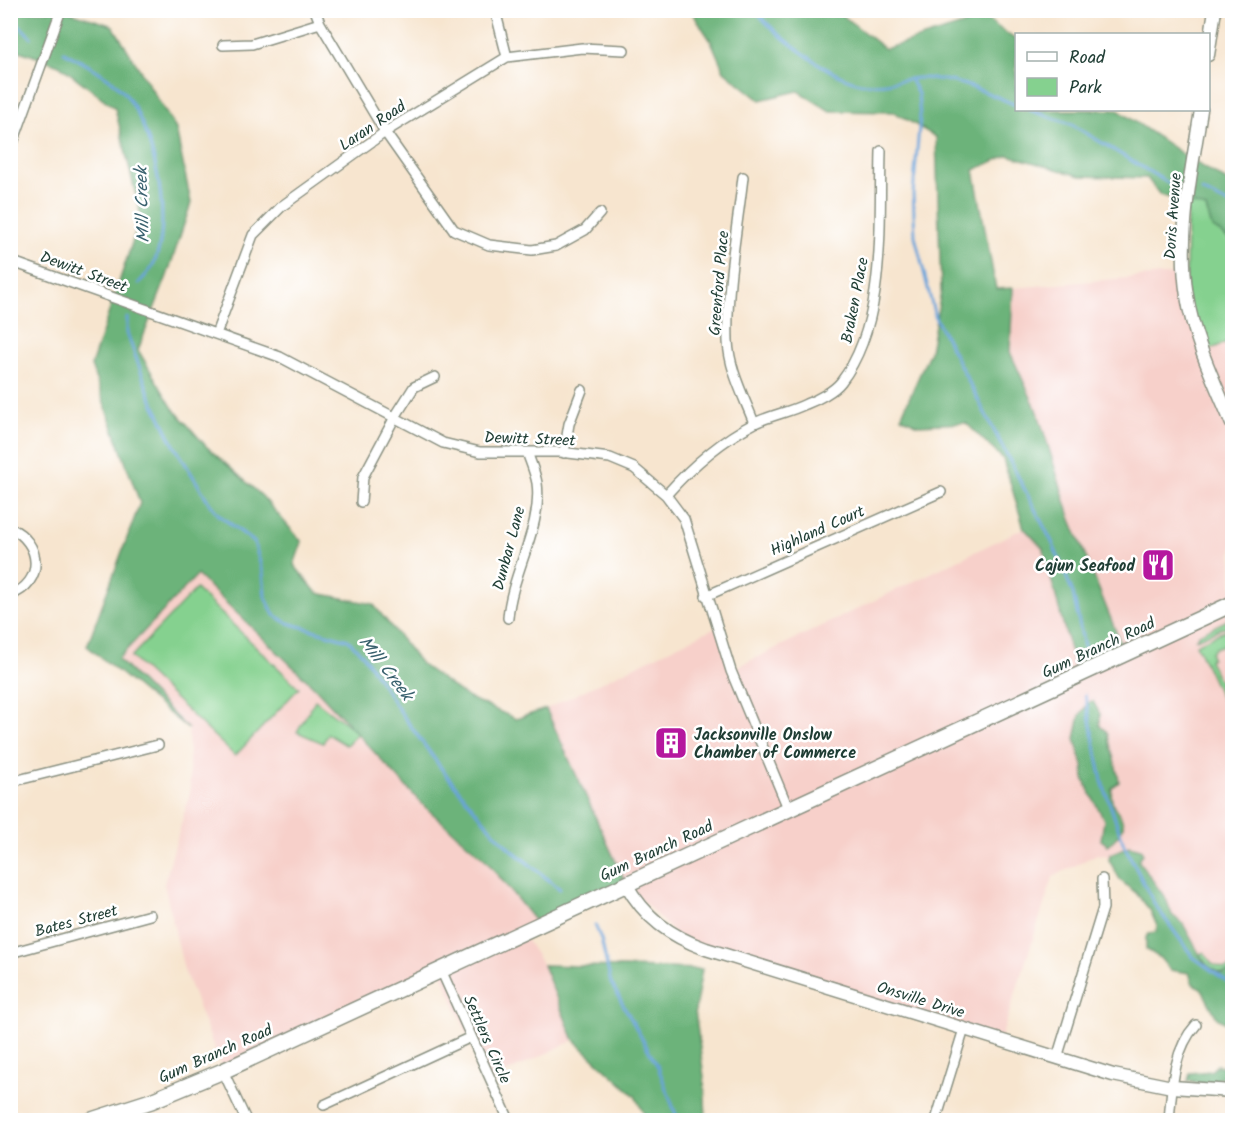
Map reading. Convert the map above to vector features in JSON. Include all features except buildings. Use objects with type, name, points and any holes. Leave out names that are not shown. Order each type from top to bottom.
[{"type":"main road","name":"Gum Branch Road","points":[[92,1120],[152,1101],[223,1071],[1233,604]]},
{"type":"street","points":[[10,152],[61,10]]},
{"type":"street","points":[[315,10],[320,23],[385,132],[454,230],[489,244],[532,250],[556,246],[585,231],[600,213]]},
{"type":"street","points":[[495,10],[507,57]]},
{"type":"street","points":[[1210,48],[1215,10]]},
{"type":"street","points":[[223,45],[252,44],[320,23]]},
{"type":"street","name":"Laran Road","points":[[216,334],[253,235],[282,206],[385,132],[507,57],[582,48],[624,50]]},
{"type":"street","name":"Doris Avenue","points":[[1201,111],[1185,218],[1186,295],[1202,353],[1233,424]]},
{"type":"street","name":"Braken Place","points":[[666,495],[684,476],[754,423],[807,404],[839,384],[860,352],[865,337],[878,262],[881,151]]},
{"type":"street","name":"Greenford Place","points":[[743,177],[730,294],[728,342],[734,372],[754,423]]},
{"type":"street","name":"Dewitt Street","points":[[10,261],[280,357],[443,443],[480,452],[564,453],[610,458],[634,468],[666,495],[684,519],[731,671],[788,808]]},
{"type":"street","points":[[361,502],[363,477],[395,417],[414,387],[435,377]]},
{"type":"street","points":[[564,453],[569,424],[582,390]]},
{"type":"street","name":"Dunbar Lane","points":[[508,618],[510,596],[535,511],[537,483],[527,452]]},
{"type":"street","name":"Highland Court","points":[[706,596],[941,492]]},
{"type":"street","points":[[10,528],[24,534],[32,545],[36,562],[33,576],[23,588],[10,595]]},
{"type":"street","points":[[10,782],[158,745]]},
{"type":"street","points":[[1057,1058],[1103,908],[1102,879]]},
{"type":"street","name":"Onsville Drive","points":[[626,884],[636,902],[653,920],[689,943],[1113,1075],[1172,1087],[1233,1091]]},
{"type":"street","name":"Bates Street","points":[[10,953],[150,915]]},
{"type":"street","name":"Settlers Circle","points":[[441,970],[508,1120]]},
{"type":"street","points":[[1169,1120],[1172,1087],[1181,1048],[1186,1036],[1196,1025]]},
{"type":"street","points":[[936,1120],[964,1029]]},
{"type":"street","points":[[324,1105],[471,1037]]},
{"type":"street","points":[[223,1071],[246,1120]]},
{"type":"shaded area","points":[[1185,273],[1202,352],[1232,340],[1232,999],[1122,859],[1097,854],[1053,877],[1000,1041],[679,938],[626,884],[546,709],[716,627],[731,670],[1024,528],[1043,548],[1077,676],[1125,654],[1070,517],[1038,413],[1010,352],[1013,288]]},
{"type":"shaded area","points":[[197,575],[315,688],[424,806],[485,859],[538,925],[522,933],[543,965],[574,1040],[487,1082],[441,971],[223,1071],[184,970],[164,884],[190,793],[188,729],[118,659]]},
{"type":"green space","points":[[11,11],[67,11],[113,26],[176,129],[191,203],[167,276],[138,350],[172,407],[206,446],[262,496],[302,542],[294,565],[317,593],[373,604],[422,665],[467,697],[516,719],[546,709],[626,884],[538,925],[485,859],[424,806],[315,688],[197,575],[118,659],[188,729],[87,646],[140,503],[91,366],[141,216],[115,108],[59,65],[11,48]]},
{"type":"green space","points":[[691,11],[837,11],[885,49],[985,18],[1015,39],[1015,111],[1119,111],[1193,161],[1232,184],[1232,250],[1229,239],[1212,227],[1206,208],[1160,195],[1147,178],[1080,176],[1008,155],[974,170],[996,289],[1013,288],[1010,352],[1038,413],[1070,517],[1125,654],[1077,676],[1043,548],[1024,528],[1003,459],[966,423],[918,425],[901,417],[930,351],[941,292],[936,137],[894,112],[830,111],[798,91],[760,100],[724,71],[711,41]]},
{"type":"green space","points":[[1187,201],[1206,208],[1212,227],[1229,239],[1232,250],[1232,340],[1202,353],[1186,295]]},
{"type":"green space","points":[[196,589],[299,688],[235,756],[131,657]]},
{"type":"green space","points":[[1232,618],[1232,624],[1196,639],[1199,634]]},
{"type":"green space","points":[[1232,627],[1232,642],[1215,648],[1209,660],[1232,708],[1232,722],[1196,644]]},
{"type":"green space","points":[[315,700],[358,733],[346,745],[328,734],[323,743],[297,732]]},
{"type":"green space","points":[[1093,701],[1100,714],[1100,726],[1107,732],[1119,782],[1112,788],[1112,798],[1123,822],[1123,828],[1108,845],[1101,840],[1104,820],[1084,780],[1083,765],[1075,739],[1080,715],[1088,703]]},
{"type":"green space","points":[[1129,846],[1141,849],[1143,854],[1138,860],[1166,899],[1172,915],[1183,924],[1205,964],[1221,974],[1232,971],[1232,1027],[1217,1018],[1201,988],[1193,984],[1189,973],[1170,970],[1160,958],[1146,949],[1146,937],[1156,932],[1157,926],[1150,910],[1136,893],[1121,881],[1109,860],[1110,854]]},
{"type":"green space","points":[[1204,952],[1212,964],[1225,969],[1232,966],[1232,971],[1222,973],[1213,970],[1200,954]]},
{"type":"green space","points":[[543,965],[702,969],[695,1011],[704,1077],[706,1120],[647,1120],[635,1096],[574,1040]]},
{"type":"green space","points":[[1217,1065],[1232,1069],[1232,1080],[1220,1077],[1211,1085],[1188,1081],[1190,1073],[1211,1071]]},
{"type":"waterway","points":[[755,10],[789,43],[819,64],[848,79],[874,84],[932,78],[969,86],[1015,105]]},
{"type":"waterway","name":"Mill Creek","points":[[10,16],[31,37]]},
{"type":"waterway","name":"Mill Creek","points":[[64,52],[102,74],[122,90],[143,126],[151,149],[161,200],[162,224],[159,247],[153,265],[139,283]]},
{"type":"waterway","points":[[910,79],[918,94],[920,117],[913,194],[915,236],[935,317],[1052,542],[1073,593],[1084,647]]},
{"type":"waterway","points":[[1032,111],[1071,124],[1173,186]]},
{"type":"waterway","points":[[1202,191],[1232,206]]},
{"type":"waterway","name":"Mill Creek","points":[[127,318],[127,333],[150,396],[174,445],[219,515],[254,542],[263,573],[265,596],[274,615],[288,623],[348,640],[363,655],[444,772],[491,829],[508,847],[560,889]]},
{"type":"waterway","points":[[1085,695],[1102,781],[1124,845],[1155,905],[1193,957],[1232,985]]},
{"type":"waterway","name":"Mill Creek","points":[[595,925],[601,939],[611,983],[658,1067],[678,1120]]},
{"type":"place","name":"Cajun Seafood","points":[[1158,565]]},
{"type":"place","name":"Jacksonville Onslow Chamber of Commerce","points":[[671,743]]}]
